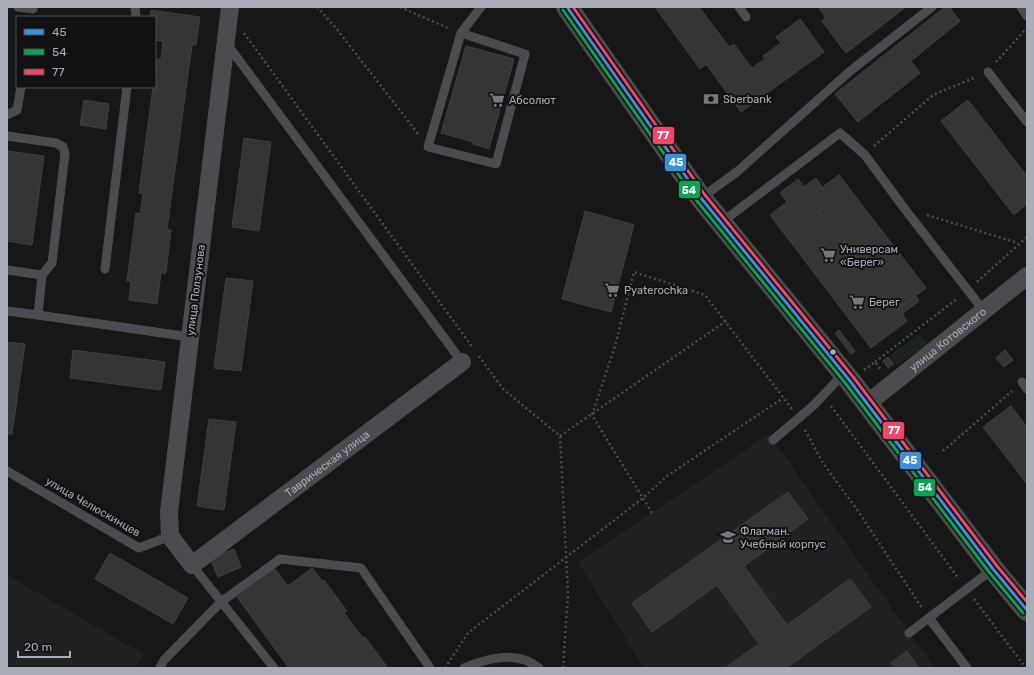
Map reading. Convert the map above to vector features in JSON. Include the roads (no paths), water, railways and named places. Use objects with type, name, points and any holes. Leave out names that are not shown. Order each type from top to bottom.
[{"type":"street","name":"улица Ползунова","points":[[170,536],[169,512],[227,44],[230,7]]},
{"type":"street","points":[[567,7],[701,198],[868,403],[993,569],[1027,610]]},
{"type":"street","name":"улица Котовского","points":[[868,403],[1027,276]]},
{"type":"street","name":"Таврическая улица","points":[[192,565],[462,362]]},
{"type":"street","points":[[170,536],[192,565]]},
{"type":"lane","points":[[18,7],[32,11]]},
{"type":"lane","points":[[461,34],[525,54],[496,164],[428,147],[461,34],[481,7]]},
{"type":"lane","points":[[739,7],[746,17]]},
{"type":"lane","points":[[701,198],[738,171],[848,72],[932,7]]},
{"type":"lane","points":[[1021,7],[1027,16]]},
{"type":"lane","points":[[227,44],[462,362]]},
{"type":"lane","points":[[988,72],[1027,122]]},
{"type":"lane","points":[[7,115],[17,110],[21,88]]},
{"type":"lane","points":[[105,269],[127,88]]},
{"type":"lane","points":[[722,222],[840,133],[865,155],[984,311]]},
{"type":"lane","points":[[7,136],[56,142],[63,147],[65,154],[52,263],[42,275],[38,315]]},
{"type":"lane","points":[[7,270],[42,275]]},
{"type":"lane","points":[[7,311],[190,337]]},
{"type":"lane","points":[[773,440],[799,419],[844,373]]},
{"type":"lane","name":"улица Челюскинцев","points":[[7,471],[139,548],[170,536]]},
{"type":"lane","points":[[160,668],[164,660],[221,602],[280,559],[361,568],[430,668]]},
{"type":"lane","points":[[192,565],[274,668]]},
{"type":"lane","points":[[909,633],[993,569]]},
{"type":"lane","points":[[928,618],[967,668]]},
{"type":"lane","points":[[464,668],[508,656],[534,664],[539,668]]},
{"type":"place","name":"Sberbank","points":[[711,99]]},
{"type":"place","name":"Абсолют","points":[[497,100]]},
{"type":"place","name":"Универсам «Берег»","points":[[828,255]]},
{"type":"place","name":"Pyaterochka","points":[[612,290]]},
{"type":"place","name":"Берег","points":[[857,302]]},
{"type":"place","name":"Флагман. Учебный корпус","points":[[728,537]]}]
